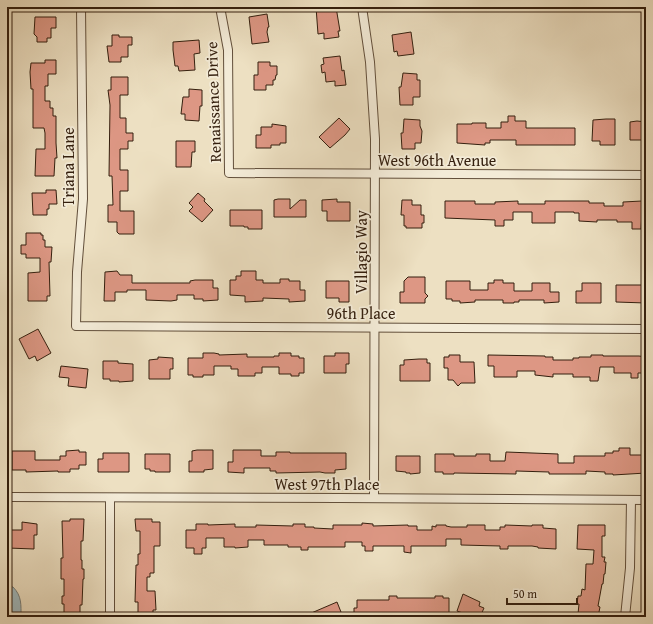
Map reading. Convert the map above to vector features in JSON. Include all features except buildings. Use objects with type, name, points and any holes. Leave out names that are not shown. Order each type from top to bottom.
[{"type":"street","name":"Triana Lane","points":[[76,326],[77,272],[83,199],[81,7]]},
{"type":"street","name":"Renaissance Drive","points":[[220,7],[228,50],[229,174]]},
{"type":"street","name":"Villagio Way","points":[[362,7],[370,62],[375,139],[374,498]]},
{"type":"street","name":"West 96th Avenue","points":[[229,174],[375,173],[646,175]]},
{"type":"street","name":"96th Place","points":[[76,326],[646,329]]},
{"type":"street","name":"West 97th Place","points":[[7,497],[646,500]]},
{"type":"street","points":[[110,498],[110,617]]},
{"type":"street","points":[[625,617],[630,583],[631,500]]},
{"type":"water","points":[[7,586],[13,587],[18,594],[21,617],[7,617]]}]
